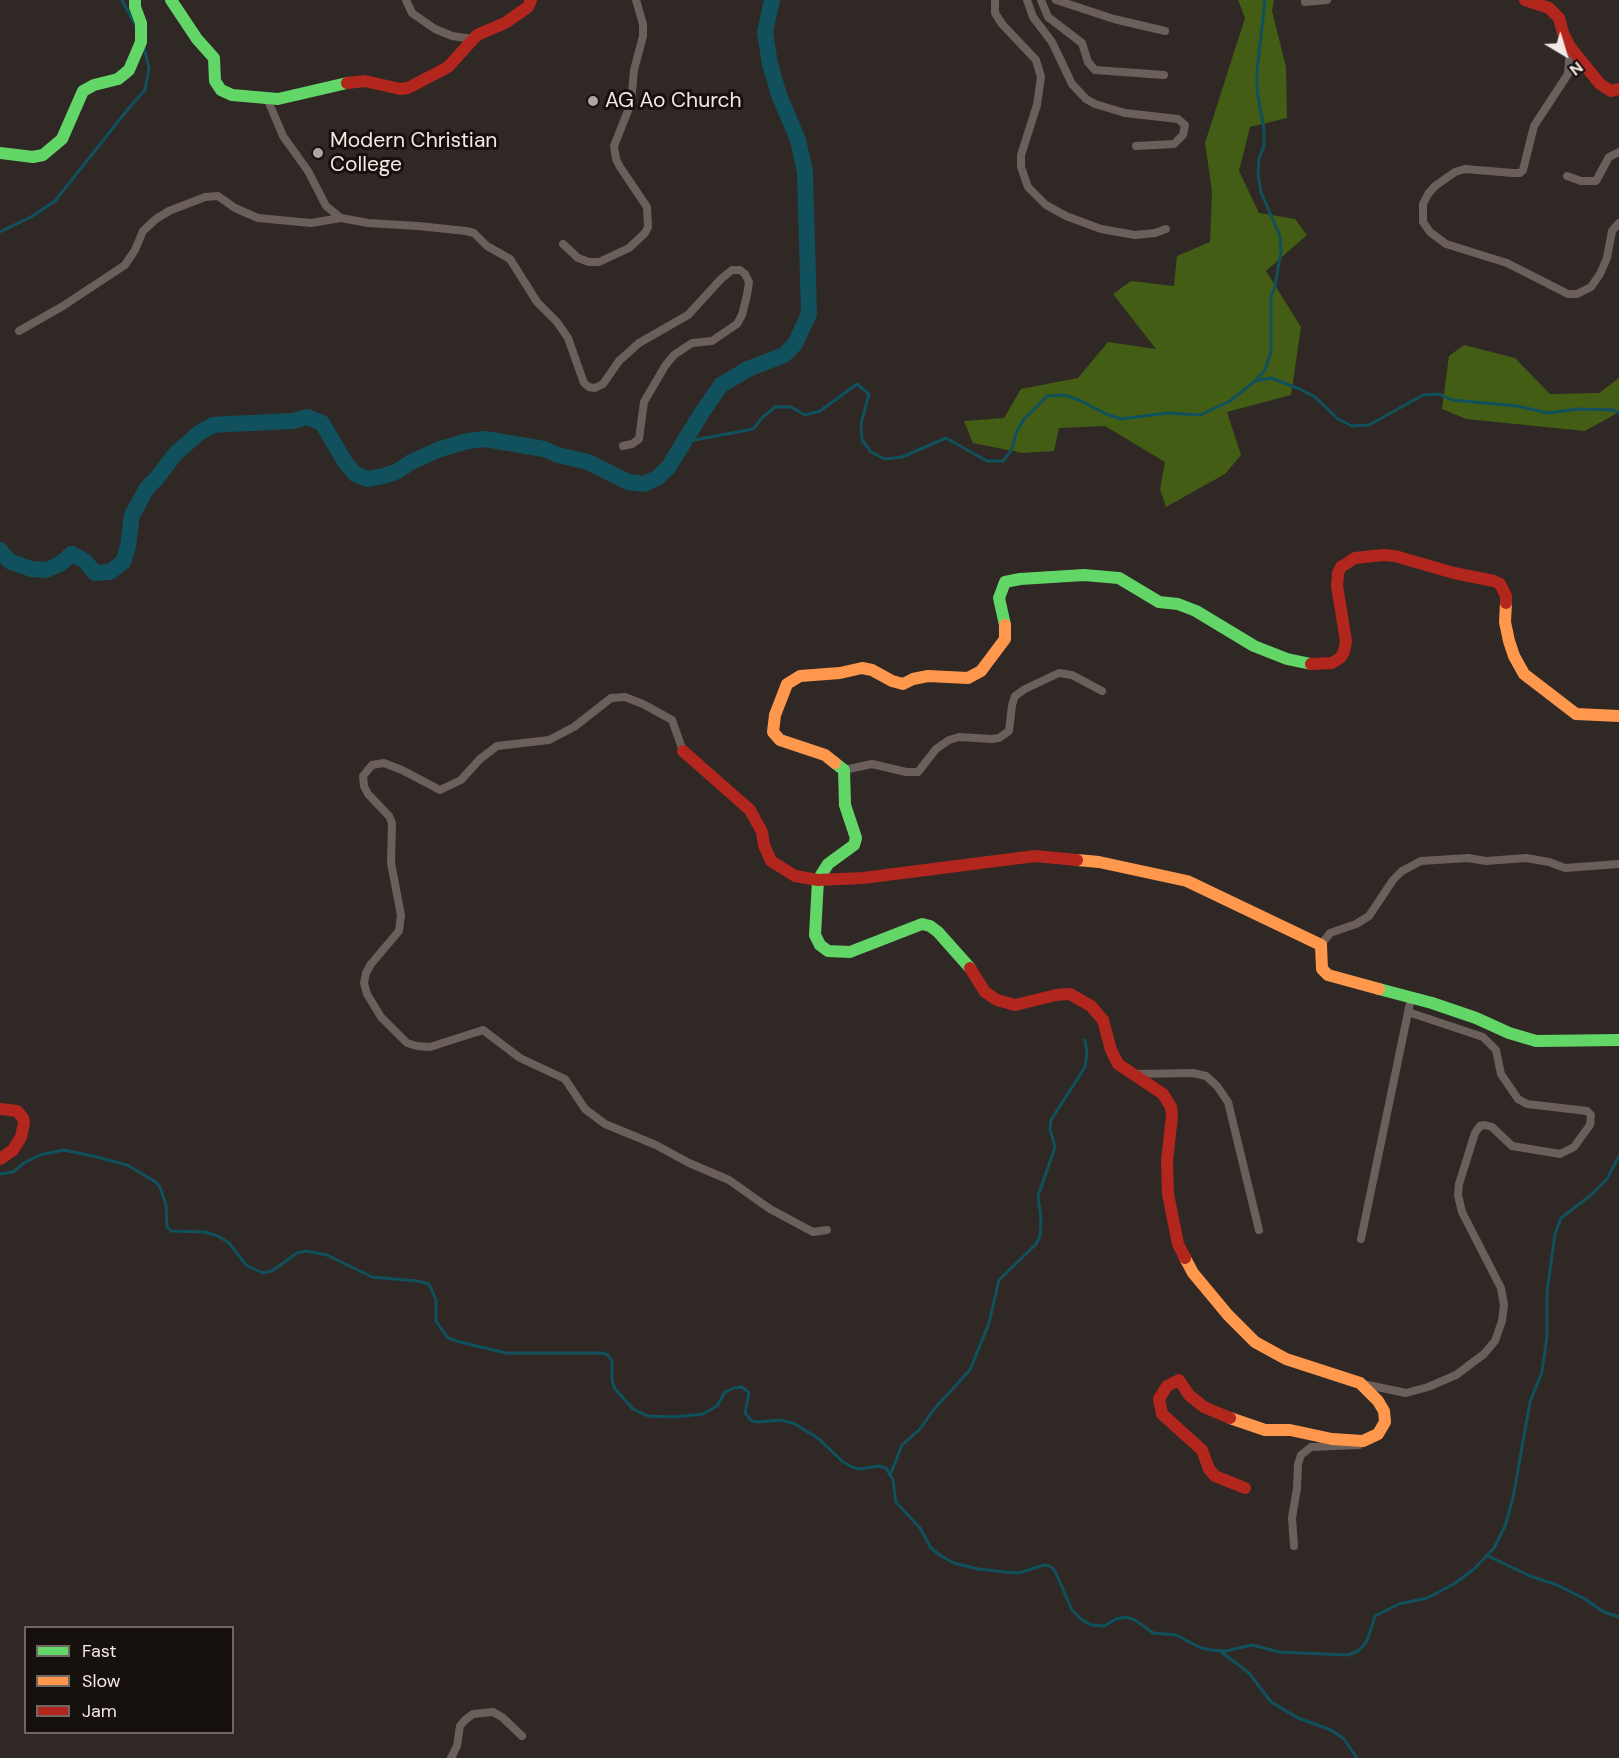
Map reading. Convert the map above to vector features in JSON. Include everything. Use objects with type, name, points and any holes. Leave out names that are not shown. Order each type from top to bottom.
[{"type":"street","points":[[0,153],[33,157],[43,155],[62,139],[83,90],[94,84],[118,79],[129,70],[141,42],[141,22],[135,8],[135,0]]},
{"type":"street","points":[[171,0],[197,39],[214,58],[216,86],[227,94],[267,98],[293,97],[355,81],[408,88],[448,67],[473,39],[483,31],[505,23],[528,7],[531,0]]},
{"type":"street","points":[[406,0],[412,13],[435,29],[452,36],[473,39]]},
{"type":"street","points":[[563,244],[578,258],[589,262],[599,262],[629,248],[645,233],[648,227],[647,207],[616,159],[614,146],[631,103],[634,70],[643,36],[643,24],[636,0]]},
{"type":"street","points":[[995,0],[994,13],[1035,60],[1041,77],[1037,105],[1021,155],[1023,178],[1028,187],[1046,205],[1066,216],[1101,229],[1135,235],[1155,233],[1166,229]]},
{"type":"street","points":[[1027,0],[1033,17],[1052,42],[1072,84],[1086,99],[1125,113],[1178,119],[1185,126],[1182,135],[1174,144],[1136,146]]},
{"type":"street","points":[[1041,0],[1048,17],[1082,43],[1088,62],[1095,70],[1164,75]]},
{"type":"street","points":[[1056,0],[1114,19],[1165,31]]},
{"type":"street","points":[[1305,2],[1327,0]]},
{"type":"street","points":[[1526,0],[1549,8],[1559,18],[1570,47],[1599,84],[1616,92]]},
{"type":"street","points":[[1570,47],[1568,74],[1534,126],[1524,170],[1513,173],[1465,169],[1455,172],[1428,194],[1423,204],[1423,222],[1430,232],[1446,244],[1507,263],[1568,294],[1577,294],[1591,287],[1604,266],[1612,231],[1619,223]]},
{"type":"street","points":[[267,98],[283,136],[309,171],[326,206],[341,218]]},
{"type":"street","points":[[1567,176],[1581,181],[1596,181],[1609,157],[1619,152]]},
{"type":"street","points":[[19,331],[63,306],[125,265],[135,250],[143,231],[156,219],[169,211],[204,197],[218,196],[235,208],[258,218],[311,223],[341,218],[368,223],[474,233],[487,246],[510,259],[537,302],[557,322],[568,338],[584,383],[595,388],[603,384],[630,350],[688,315],[721,279],[732,270],[740,270],[749,282],[742,315],[737,324],[712,341],[692,343],[674,355],[664,366],[645,402],[639,439],[623,446]]},
{"type":"street","points":[[844,770],[825,755],[780,740],[773,732],[775,715],[787,684],[800,676],[862,669],[872,670],[903,684],[928,676],[968,678],[981,671],[1005,639],[1005,625],[999,598],[1005,582],[1077,575],[1119,578],[1159,602],[1178,604],[1196,611],[1235,636],[1266,651],[1296,662],[1320,665],[1332,663],[1344,652],[1346,641],[1336,579],[1341,567],[1348,562],[1369,556],[1395,556],[1454,573],[1494,581],[1500,584],[1506,596],[1505,622],[1509,641],[1524,674],[1576,714],[1619,716]]},
{"type":"street","points":[[844,770],[872,764],[906,772],[918,772],[936,749],[949,740],[959,737],[992,740],[999,738],[1009,730],[1012,718],[1011,708],[1015,696],[1059,673],[1072,675],[1102,691]]},
{"type":"street","points":[[827,1230],[813,1232],[771,1209],[729,1180],[689,1163],[656,1144],[605,1125],[585,1108],[565,1079],[520,1058],[483,1030],[430,1047],[417,1046],[407,1043],[381,1017],[367,994],[364,983],[371,964],[399,931],[401,915],[391,863],[392,823],[389,816],[368,794],[364,786],[363,776],[372,765],[384,763],[440,790],[461,780],[480,759],[497,746],[536,742],[558,736],[574,727],[611,698],[625,697],[672,720],[683,751],[750,810],[762,832],[764,845],[771,861],[795,876],[818,880],[863,878],[1035,856],[1099,862],[1187,881],[1320,945]]},
{"type":"street","points":[[844,770],[845,806],[854,829],[855,841],[847,851],[828,864],[818,880],[815,935],[820,945],[828,951],[850,952],[922,924],[938,932],[972,969],[985,992],[997,1000],[1015,1005],[1070,994],[1091,1006],[1103,1020],[1111,1050],[1118,1064],[1163,1094],[1172,1107],[1167,1161],[1167,1194],[1178,1244],[1193,1273],[1227,1315],[1255,1342],[1286,1359],[1360,1383],[1406,1394],[1456,1375],[1484,1354],[1495,1341],[1503,1321],[1504,1305],[1501,1288],[1462,1212],[1458,1195],[1459,1184],[1480,1126],[1492,1127],[1512,1146],[1560,1154],[1574,1147],[1590,1125],[1591,1115],[1587,1111],[1527,1104],[1518,1099],[1501,1074],[1496,1050],[1483,1037],[1408,1012]]},
{"type":"street","points":[[1619,864],[1565,868],[1549,862],[1526,858],[1486,861],[1468,858],[1420,861],[1402,871],[1393,880],[1369,916],[1330,933],[1320,945],[1322,969],[1328,975],[1476,1018],[1509,1033],[1536,1041],[1619,1040]]},
{"type":"street","points":[[1361,1239],[1411,998]]},
{"type":"street","points":[[1130,1074],[1192,1072],[1206,1076],[1217,1086],[1228,1102],[1259,1230]]},
{"type":"street","points":[[0,1109],[17,1111],[24,1123],[21,1137],[13,1149],[0,1160]]},
{"type":"street","points":[[1245,1488],[1215,1476],[1209,1469],[1202,1450],[1162,1414],[1159,1399],[1167,1386],[1179,1380],[1189,1395],[1204,1407],[1265,1430],[1290,1430],[1349,1441],[1363,1441],[1372,1437]]},
{"type":"street","points":[[1294,1546],[1292,1518],[1301,1455],[1311,1447],[1359,1445],[1383,1428],[1385,1415],[1378,1401],[1360,1383]]},
{"type":"street","points":[[451,1758],[460,1726],[473,1714],[493,1712],[502,1717],[522,1736]]},
{"type":"green space","points":[[1238,0],[1274,0],[1272,11],[1286,67],[1287,118],[1250,127],[1239,171],[1259,213],[1295,219],[1307,235],[1266,271],[1301,327],[1291,395],[1227,412],[1241,455],[1225,474],[1166,507],[1160,489],[1165,462],[1105,426],[1059,428],[1054,451],[1023,453],[973,443],[964,421],[1004,418],[1021,389],[1078,378],[1108,342],[1156,349],[1113,294],[1131,281],[1174,286],[1177,256],[1210,242],[1212,191],[1205,143],[1245,18]]},
{"type":"green space","points":[[1464,345],[1515,358],[1550,394],[1599,393],[1619,378],[1619,412],[1585,431],[1466,419],[1442,409],[1449,356]]},
{"type":"waterway","points":[[122,0],[137,28]]},
{"type":"waterway","points":[[0,550],[9,561],[31,569],[46,570],[60,564],[72,554],[85,561],[95,573],[110,572],[123,562],[128,546],[132,515],[147,488],[176,453],[199,433],[213,425],[293,421],[307,417],[322,423],[345,462],[355,474],[368,479],[398,471],[411,462],[440,449],[485,439],[544,449],[588,462],[628,482],[644,484],[657,478],[668,468],[721,385],[748,369],[784,355],[795,344],[809,314],[805,172],[798,140],[779,95],[770,64],[765,32],[772,0]]},
{"type":"waterway","points":[[1255,381],[1265,370],[1271,352],[1271,296],[1275,287],[1281,250],[1280,236],[1261,192],[1258,174],[1259,159],[1264,146],[1264,129],[1257,90],[1257,71],[1265,0]]},
{"type":"waterway","points":[[0,232],[31,217],[55,201],[145,90],[149,68],[144,48]]},
{"type":"waterway","points":[[684,442],[753,429],[775,407],[791,407],[805,415],[820,411],[857,384],[869,394],[861,424],[862,440],[871,452],[885,459],[902,457],[946,438],[987,461],[1003,461],[1012,449],[1016,433],[1024,419],[1047,396],[1064,395],[1121,419],[1167,413],[1200,415],[1230,401],[1255,381],[1271,378],[1315,397],[1338,419],[1352,426],[1369,425],[1423,395],[1439,394],[1452,400],[1517,406],[1548,413],[1579,409],[1613,410],[1619,413]]},
{"type":"waterway","points":[[891,1473],[902,1445],[920,1429],[935,1408],[970,1370],[989,1323],[999,1280],[1036,1244],[1040,1236],[1041,1219],[1038,1196],[1055,1147],[1050,1129],[1051,1120],[1085,1067],[1087,1053],[1085,1040]]},
{"type":"waterway","points":[[0,1174],[13,1172],[40,1155],[63,1150],[127,1165],[156,1182],[160,1187],[166,1205],[167,1227],[171,1231],[205,1232],[218,1236],[229,1243],[247,1266],[263,1273],[272,1271],[297,1253],[306,1251],[327,1255],[372,1277],[429,1284],[436,1300],[436,1321],[448,1338],[506,1353],[602,1353],[608,1355],[612,1361],[612,1380],[615,1389],[633,1409],[648,1416],[674,1417],[703,1414],[717,1406],[725,1392],[742,1387],[749,1393],[745,1413],[752,1421],[781,1420],[795,1424],[819,1439],[843,1462],[852,1467],[886,1468],[893,1480],[896,1502],[920,1528],[931,1548],[941,1556],[954,1563],[1005,1572],[1019,1573],[1044,1565],[1050,1566],[1055,1571],[1072,1610],[1091,1625],[1104,1626],[1116,1619],[1126,1617],[1135,1620],[1153,1633],[1176,1635],[1201,1648],[1211,1650],[1226,1651],[1252,1645],[1280,1652],[1348,1655],[1358,1651],[1364,1645],[1375,1616],[1399,1604],[1427,1598],[1454,1584],[1474,1569],[1494,1548],[1505,1526],[1513,1498],[1530,1402],[1542,1372],[1547,1336],[1547,1292],[1555,1234],[1561,1218],[1591,1195],[1607,1179],[1619,1156]]},
{"type":"waterway","points":[[1488,1556],[1530,1576],[1557,1585],[1585,1599],[1604,1612],[1619,1617]]},
{"type":"waterway","points":[[1220,1651],[1249,1673],[1271,1702],[1298,1718],[1331,1730],[1344,1739],[1357,1758]]},
{"type":"traffic: fast","points":[[0,153],[33,157],[43,155],[62,139],[83,91],[94,85],[118,79],[129,70],[141,42],[141,23],[135,0]]},
{"type":"traffic: fast","points":[[171,0],[197,39],[214,58],[215,81],[221,90],[232,95],[278,99],[347,83]]},
{"type":"traffic: fast","points":[[1005,625],[999,598],[1005,582],[1084,575],[1119,578],[1159,602],[1178,604],[1196,611],[1254,646],[1287,659],[1311,664]]},
{"type":"traffic: fast","points":[[835,763],[844,770],[845,805],[856,838],[854,845],[828,864],[818,880],[815,935],[820,945],[828,951],[850,952],[922,924],[938,932],[970,968]]},
{"type":"traffic: fast","points":[[1379,989],[1432,1003],[1536,1041],[1619,1040]]},
{"type":"traffic: slow","points":[[1506,603],[1505,622],[1509,641],[1524,674],[1576,714],[1619,716]]},
{"type":"traffic: slow","points":[[835,763],[825,755],[780,740],[773,732],[775,715],[787,684],[800,676],[840,673],[862,668],[903,684],[928,676],[968,678],[981,671],[1005,639],[1005,625]]},
{"type":"traffic: slow","points":[[1077,860],[1099,862],[1187,881],[1321,945],[1322,969],[1328,975],[1379,989]]},
{"type":"traffic: slow","points":[[1185,1258],[1193,1273],[1228,1315],[1255,1342],[1286,1359],[1360,1383],[1378,1401],[1384,1411],[1385,1422],[1378,1434],[1363,1441],[1332,1439],[1290,1430],[1265,1430],[1230,1418]]},
{"type":"traffic: jam","points":[[347,83],[365,81],[400,89],[408,88],[448,67],[477,35],[505,23],[528,7],[531,0]]},
{"type":"traffic: jam","points":[[1525,0],[1549,8],[1559,18],[1570,47],[1600,84],[1611,91],[1619,89]]},
{"type":"traffic: jam","points":[[1311,664],[1332,663],[1344,652],[1346,641],[1337,586],[1338,573],[1341,567],[1355,558],[1395,556],[1454,573],[1494,581],[1500,584],[1506,596],[1506,603]]},
{"type":"traffic: jam","points":[[683,751],[750,810],[762,832],[764,845],[771,861],[795,876],[818,880],[863,878],[1035,856],[1077,860]]},
{"type":"traffic: jam","points":[[970,968],[985,992],[997,1000],[1015,1005],[1070,994],[1091,1006],[1103,1020],[1111,1050],[1118,1064],[1163,1094],[1171,1107],[1172,1116],[1167,1161],[1168,1194],[1178,1244],[1185,1258]]},
{"type":"traffic: jam","points":[[0,1109],[17,1111],[24,1123],[21,1137],[13,1150],[0,1159]]},
{"type":"traffic: jam","points":[[1230,1418],[1204,1407],[1189,1395],[1179,1380],[1167,1386],[1159,1399],[1162,1414],[1202,1450],[1209,1469],[1215,1476],[1245,1488]]},
{"type":"place","name":"AG Ao Church","points":[[593,101]]},
{"type":"place","name":"Modern Christian College","points":[[318,153]]}]
